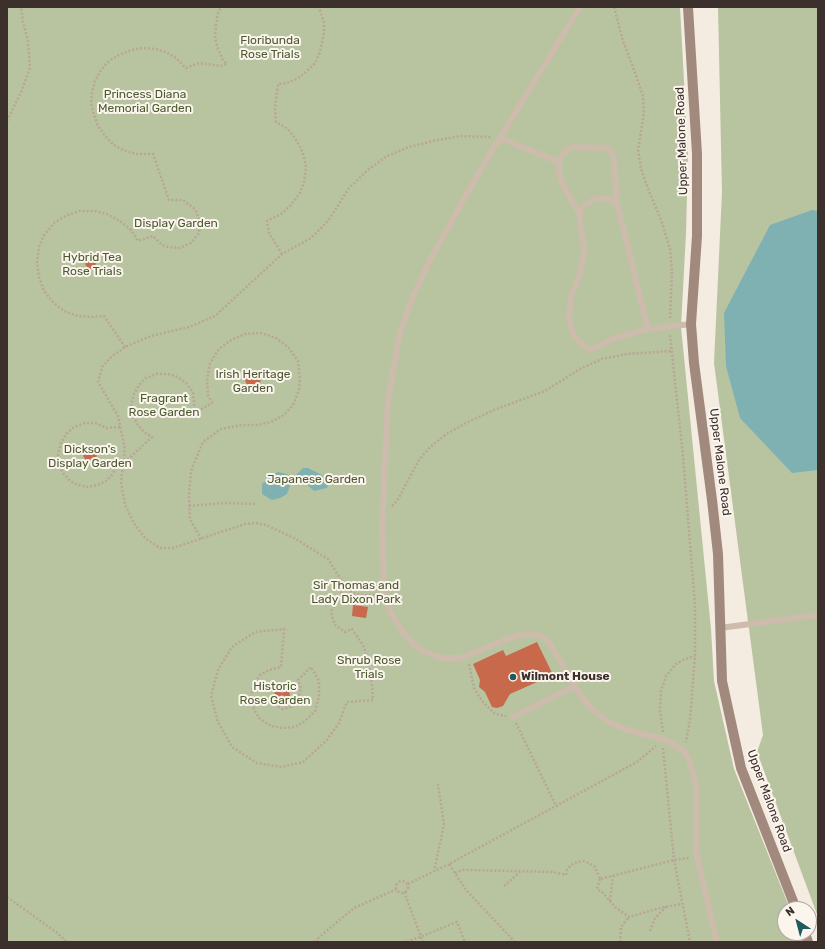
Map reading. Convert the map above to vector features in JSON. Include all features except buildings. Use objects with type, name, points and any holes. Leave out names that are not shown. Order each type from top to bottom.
[{"type":"main road","name":"Upper Malone Road","points":[[688,7],[697,154],[697,236],[691,324],[694,364],[718,554],[722,681],[741,768],[793,901]]},
{"type":"lane","points":[[580,7],[482,167],[430,260],[414,294],[400,332],[388,400],[382,514],[384,594],[390,611],[400,628],[412,643],[424,652],[442,658],[461,658],[519,635],[538,635],[547,639],[581,696],[592,709],[607,721],[624,729],[662,739],[684,751],[689,759],[696,785],[696,837],[698,857],[717,942]]},
{"type":"lane","points":[[500,138],[559,162]]},
{"type":"lane","points":[[648,329],[617,203],[614,159],[612,152],[606,148],[572,147],[564,152],[559,162],[559,174],[564,187],[579,213],[584,251],[580,274],[571,297],[569,319],[574,335],[590,350],[615,338],[648,329],[691,324]]},
{"type":"lane","points":[[579,213],[585,205],[595,199],[608,199],[617,203]]},
{"type":"lane","points":[[720,628],[818,615]]},
{"type":"lane","points":[[513,717],[575,686]]},
{"type":"path","points":[[7,121],[21,92],[30,68],[28,41],[21,7]]},
{"type":"path","points":[[125,347],[104,316],[78,316],[64,311],[53,302],[44,291],[39,277],[37,263],[39,247],[44,235],[54,223],[67,215],[80,211],[94,211],[107,214],[120,221],[131,230],[138,241],[154,236],[162,245],[174,249],[190,243],[199,233],[200,225],[195,209],[183,200],[169,200],[153,154],[136,154],[123,150],[114,145],[105,136],[98,126],[94,115],[91,104],[92,93],[95,81],[101,70],[109,61],[130,50],[143,48],[156,49],[166,52],[176,58],[186,68],[199,63],[221,66],[227,64],[223,60],[215,38],[218,13],[221,7]]},
{"type":"path","points":[[282,254],[269,233],[267,220],[281,214],[291,205],[300,193],[304,182],[306,167],[303,153],[297,141],[288,129],[276,122],[275,109],[278,84],[287,83],[296,79],[315,63],[320,52],[324,33],[324,23],[320,7]]},
{"type":"path","points":[[614,7],[623,41],[642,96],[644,113],[638,150],[642,169],[670,249],[672,272],[669,326],[690,522],[695,605],[695,656],[690,720],[684,751]]},
{"type":"path","points":[[384,594],[359,595],[351,592],[345,586],[328,559],[294,538],[266,525],[256,523],[245,524],[173,548],[160,548],[146,539],[135,525],[125,505],[121,482],[125,449],[118,416],[98,382],[102,367],[111,357],[125,347],[151,336],[189,327],[215,316],[282,254],[312,238],[328,222],[349,188],[369,169],[387,156],[409,147],[460,136],[487,136],[500,138]]},
{"type":"path","points":[[120,427],[107,428],[96,423],[85,423],[74,427],[66,434],[61,443],[58,454],[59,464],[63,473],[70,481],[78,485],[88,487],[98,485],[106,481],[112,475],[117,466],[124,463],[152,437],[144,432],[137,424],[131,405],[134,394],[139,385],[146,378],[157,374],[168,374],[178,377],[186,383],[192,392],[195,413],[212,403],[208,394],[207,379],[210,364],[219,350],[231,340],[245,334],[261,333],[276,338],[289,348],[298,361],[300,378],[299,390],[293,405],[284,415],[271,422],[221,429],[203,442],[191,471],[189,506],[190,519],[201,539]]},
{"type":"path","points":[[382,514],[397,501],[419,460],[429,448],[445,435],[466,423],[494,410],[545,391],[602,359],[627,354],[672,351]]},
{"type":"path","points":[[189,506],[224,503],[255,504]]},
{"type":"path","points":[[282,697],[282,686],[274,689],[271,697],[274,704],[282,709],[292,707],[299,696],[301,688],[298,680],[312,667],[319,681],[320,697],[315,711],[305,721],[295,726],[282,728],[271,726],[260,719],[254,710],[251,697],[253,686],[260,675],[269,670],[281,667],[284,629],[255,632],[232,648],[218,670],[211,696],[218,722],[232,747],[257,763],[282,767],[302,762],[326,741],[339,723],[347,702],[372,700],[372,684],[368,659],[363,645],[352,629],[345,632],[335,625],[331,612],[345,586]]},
{"type":"path","points":[[467,656],[474,688],[482,701],[495,714],[513,717],[556,806]]},
{"type":"path","points":[[690,942],[674,860],[662,739],[664,730],[660,711],[661,690],[666,676],[676,664],[695,656]]},
{"type":"path","points":[[408,884],[434,872],[637,762],[651,751],[662,739]]},
{"type":"path","points":[[434,872],[444,824],[438,784]]},
{"type":"path","points":[[600,879],[674,860],[698,857]]},
{"type":"path","points":[[456,873],[462,870],[552,872],[566,876],[567,870],[571,865],[583,861],[595,867],[600,879],[597,889],[603,893],[618,910],[629,917]]},
{"type":"path","points":[[449,864],[466,890],[515,942]]},
{"type":"path","points":[[504,886],[520,872]]},
{"type":"path","points":[[610,901],[613,876]]},
{"type":"path","points":[[397,889],[397,884],[400,881],[408,884]]},
{"type":"path","points":[[404,892],[408,888],[408,884]]},
{"type":"path","points":[[397,889],[399,892],[404,892]]},
{"type":"path","points":[[314,942],[318,941],[354,908],[397,889]]},
{"type":"path","points":[[404,892],[424,942]]},
{"type":"path","points":[[7,897],[56,932],[67,942]]},
{"type":"path","points":[[620,942],[621,927],[629,917],[667,906],[682,904]]},
{"type":"path","points":[[650,931],[655,918],[667,906]]},
{"type":"path","points":[[407,942],[457,922],[466,942]]},
{"type":"green space","name":"Sir Thomas and Lady Dixon Park","points":[[7,7],[680,7],[688,155],[681,327],[711,629],[714,681],[734,769],[787,901],[777,901],[777,941],[803,942],[7,942]]},
{"type":"green space","points":[[718,7],[818,7],[818,917],[817,901],[812,901],[757,752],[763,735],[714,363],[722,192]]},
{"type":"water","points":[[812,210],[818,211],[818,470],[792,473],[740,418],[726,366],[724,313],[770,225]]},
{"type":"water","points":[[303,468],[308,468],[322,475],[329,483],[327,488],[314,491],[301,479],[291,483],[287,494],[280,498],[272,500],[262,494],[262,484],[270,476],[278,472],[287,474],[291,477]]},
{"type":"place","name":"Wilmont House","points":[[513,677]]},
{"type":"park label","name":"Floribunda Rose Trials","points":[[270,48]]},
{"type":"park label","name":"Princess Diana Memorial Garden","points":[[145,102]]},
{"type":"park label","name":"Display Garden","points":[[176,224]]},
{"type":"park label","name":"Hybrid Tea Rose Trials","points":[[92,265]]},
{"type":"park label","name":"Irish Heritage Garden","points":[[253,382]]},
{"type":"park label","name":"Fragrant Rose Garden","points":[[164,406]]},
{"type":"park label","name":"Dickson's Display Garden","points":[[90,457]]},
{"type":"park label","name":"Japanese Garden","points":[[316,480]]},
{"type":"park label","name":"Shrub Rose Trials","points":[[369,668]]},
{"type":"park label","name":"Historic Rose Garden","points":[[275,694]]}]
